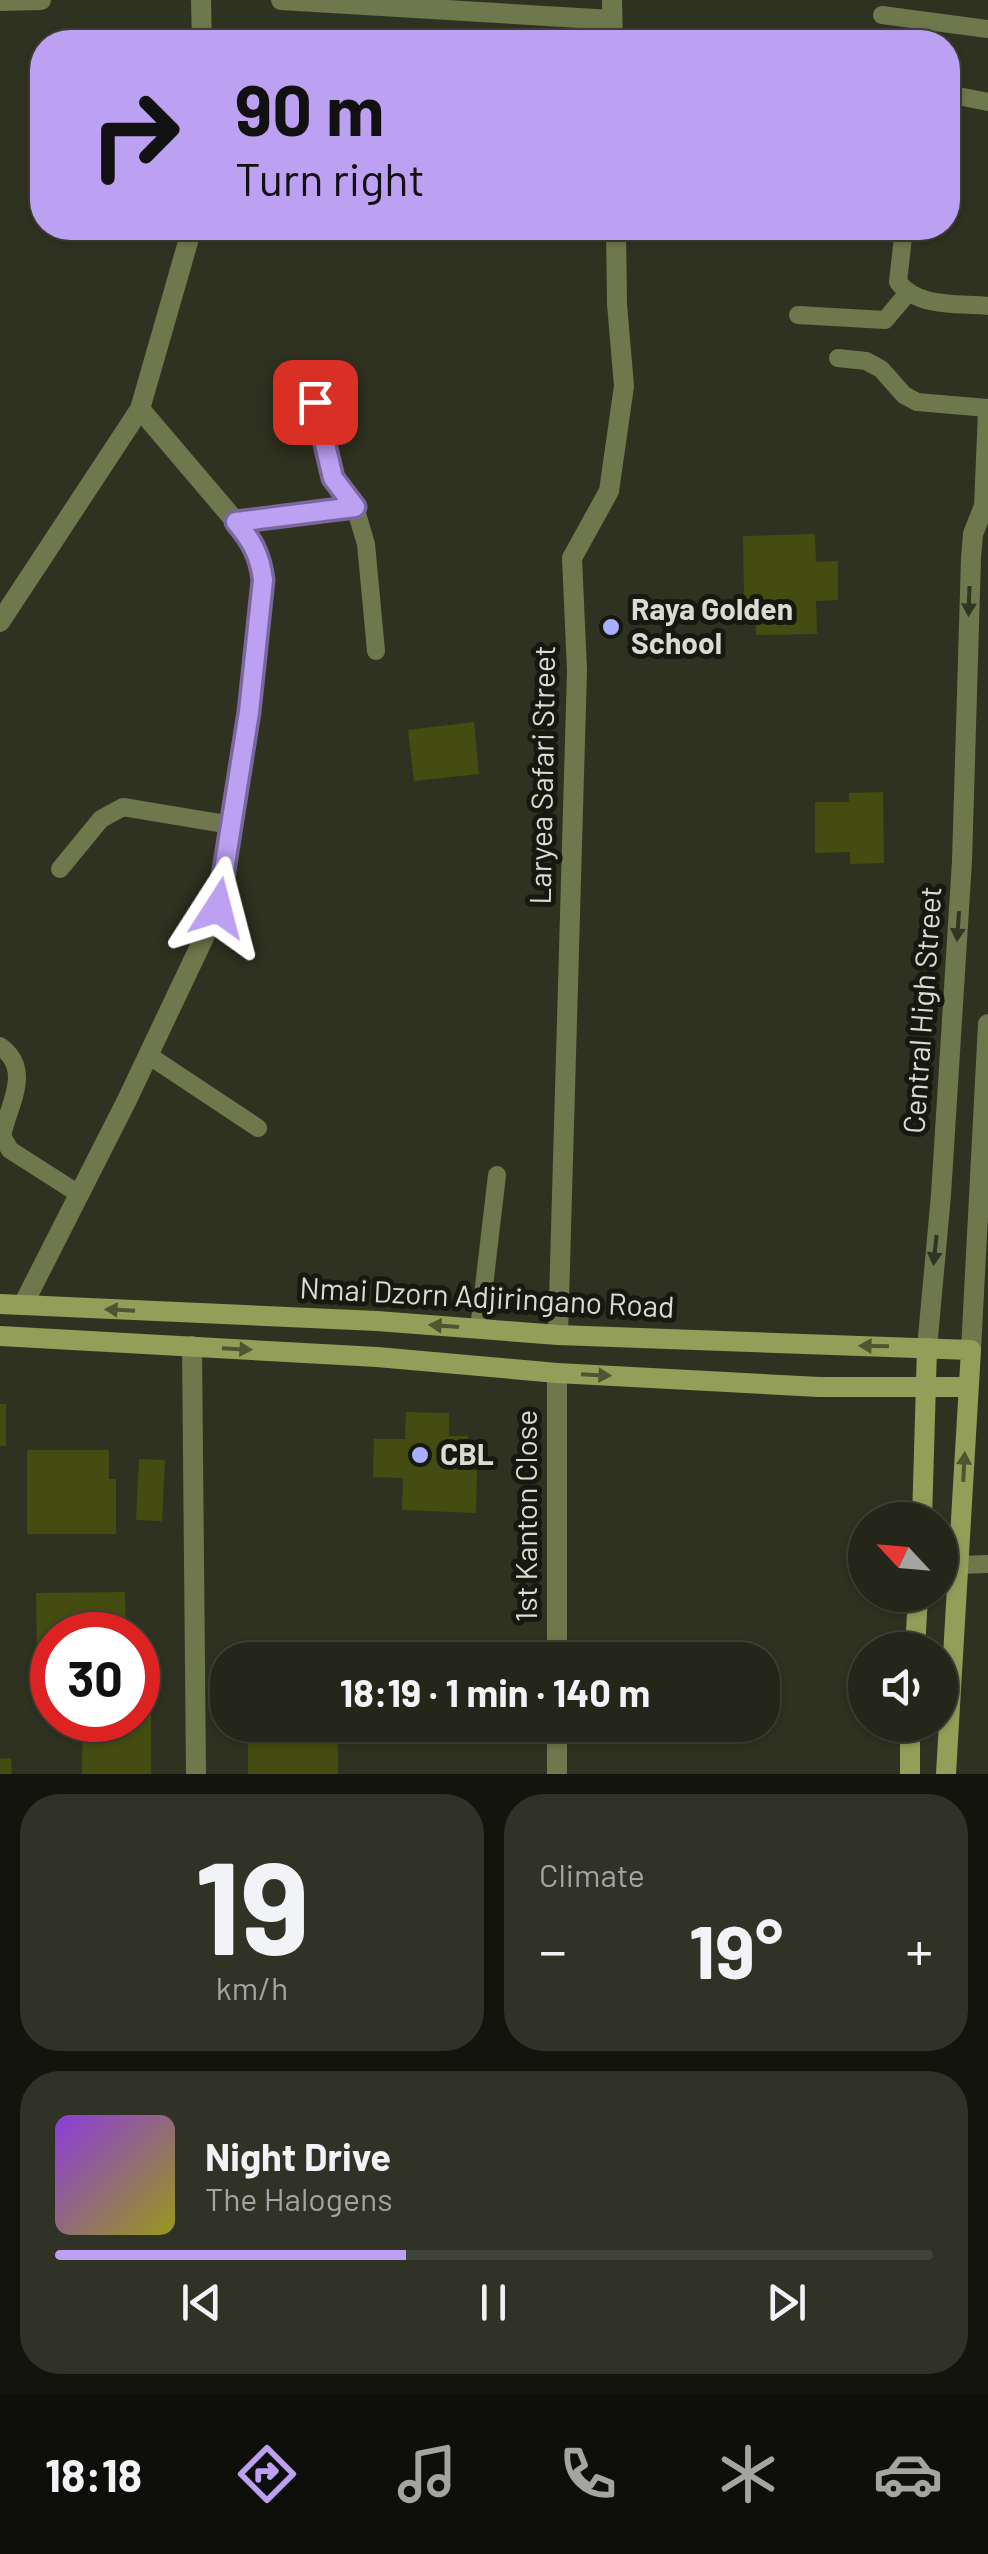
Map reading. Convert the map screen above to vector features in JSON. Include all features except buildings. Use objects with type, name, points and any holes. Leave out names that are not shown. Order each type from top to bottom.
[{"type":"main road","name":"Nmai Dzorn Adjiringano Road","points":[[0,1304],[558,1335],[971,1350]]},
{"type":"main road","points":[[0,1336],[377,1357],[558,1373],[819,1386],[968,1387]]},
{"type":"main road","name":"Central High Street","points":[[923,1502],[926,1348]]},
{"type":"main road","points":[[946,1774],[971,1350]]},
{"type":"main road","points":[[910,1742],[910,1774]]},
{"type":"street","points":[[0,1],[41,0]]},
{"type":"street","points":[[201,0],[202,30]]},
{"type":"street","points":[[281,0],[612,10]]},
{"type":"street","points":[[0,622],[140,409],[189,240]]},
{"type":"street","name":"Laryea Safari Street","points":[[558,1335],[578,670],[572,558],[609,491],[624,386],[616,240]]},
{"type":"street","points":[[23,1305],[218,908],[249,712],[263,580],[261,561],[254,544],[140,409]]},
{"type":"street","name":"Central High Street","points":[[926,1348],[941,1194],[962,861],[971,558],[973,534],[986,510],[988,410]]},
{"type":"street","points":[[971,1350],[986,1130],[988,1024]]},
{"type":"street","points":[[192,1346],[196,1774]]},
{"type":"street","name":"1st Kanton Close","points":[[557,1642],[558,1373]]},
{"type":"street","points":[[557,1742],[557,1774]]},
{"type":"lane","points":[[882,15],[988,28]]},
{"type":"lane","points":[[960,96],[988,102]]},
{"type":"lane","points":[[903,240],[898,282],[907,294],[920,300],[988,306]]},
{"type":"lane","points":[[798,314],[885,320],[907,294]]},
{"type":"lane","points":[[838,358],[866,360],[882,368],[904,395],[918,402],[988,410]]},
{"type":"lane","points":[[315,402],[333,478],[355,507],[366,544],[376,651]]},
{"type":"lane","points":[[236,522],[355,507]]},
{"type":"lane","points":[[60,870],[102,819],[123,807],[231,825]]},
{"type":"lane","points":[[0,1046],[16,1062],[20,1076],[2,1136],[10,1150],[79,1194]]},
{"type":"lane","points":[[148,1054],[258,1128]]},
{"type":"lane","points":[[479,1328],[497,1175]]},
{"type":"lane","points":[[959,1566],[988,1564]]},
{"type":"place","name":"Raya Golden School","points":[[611,627]]},
{"type":"place","name":"CBL","points":[[420,1455]]},
{"type":"route","points":[[218,908],[249,712],[263,580],[254,544],[236,522],[355,507],[333,478],[315,402]]}]
